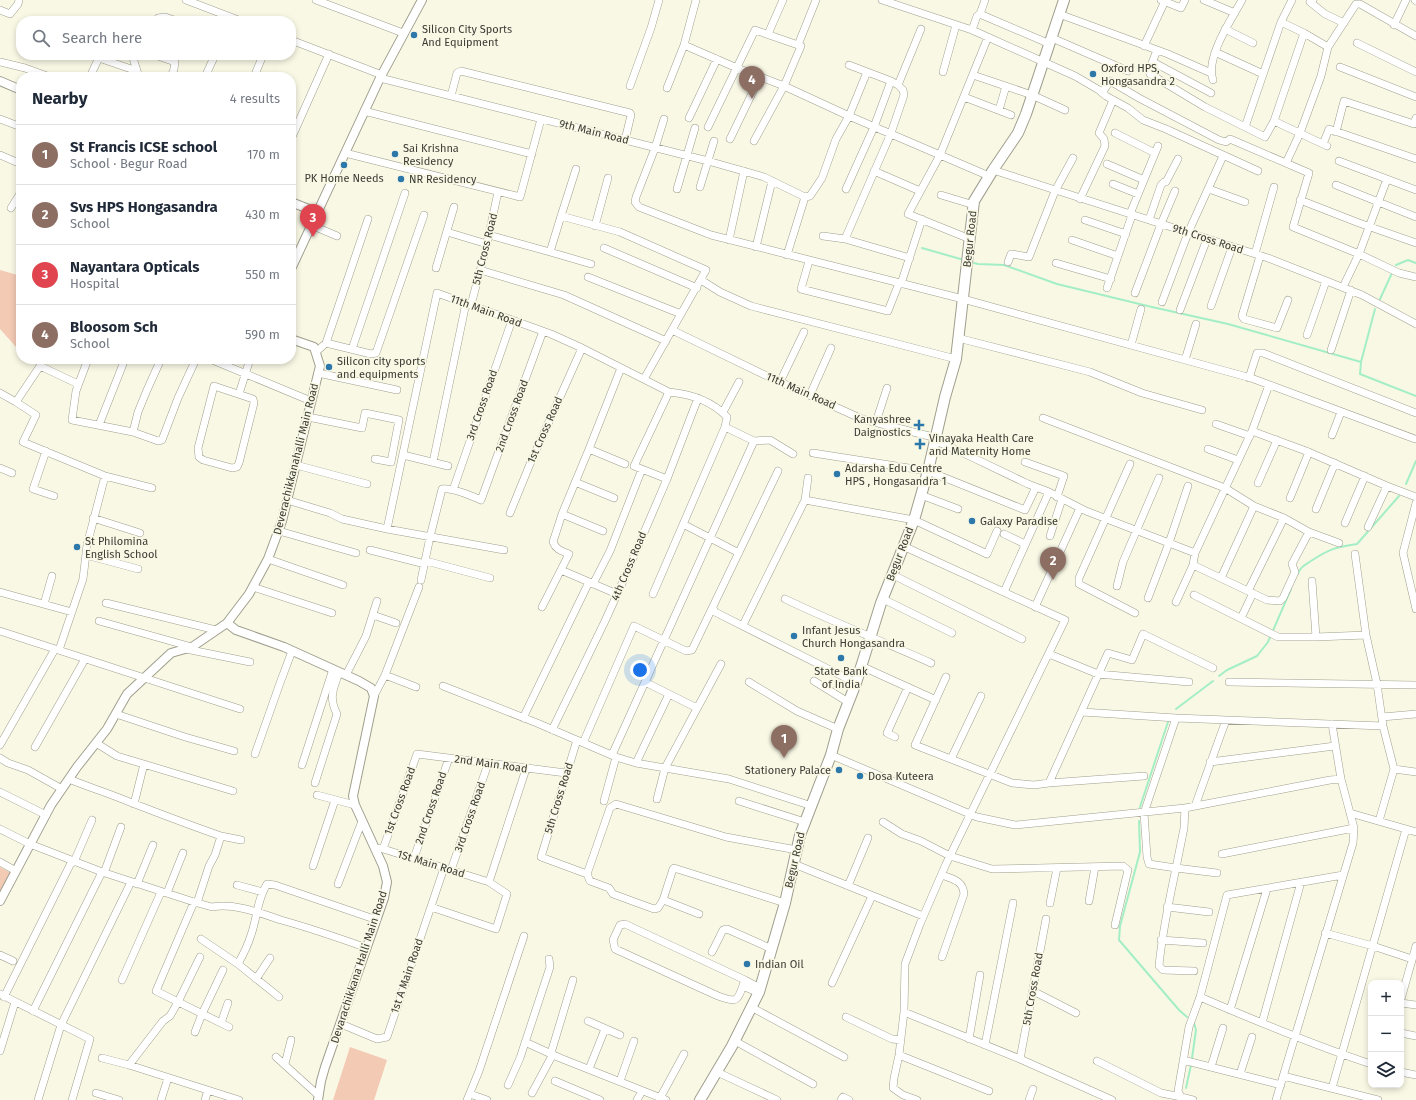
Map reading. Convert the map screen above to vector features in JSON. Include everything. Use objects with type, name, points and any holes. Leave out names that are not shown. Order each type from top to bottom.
[{"type":"main road","name":"Begur Road","points":[[701,1100],[735,1040],[759,990],[785,903],[800,835],[831,755],[838,729],[856,683],[883,599],[914,520],[956,359],[974,201],[1018,133],[1044,63],[1064,0]]},
{"type":"street","points":[[0,10],[10,14],[18,4],[19,0]]},
{"type":"street","points":[[186,0],[228,16]]},
{"type":"street","points":[[316,0],[403,33]]},
{"type":"street","points":[[296,258],[344,152],[381,76],[422,0]]},
{"type":"street","points":[[630,86],[651,28],[659,0]]},
{"type":"street","points":[[667,88],[684,44],[696,0]]},
{"type":"street","points":[[768,34],[783,0]]},
{"type":"street","points":[[798,45],[816,0]]},
{"type":"street","points":[[882,0],[972,30],[1075,76],[1128,108],[1142,120],[1166,129],[1258,171]]},
{"type":"street","points":[[972,30],[977,16],[980,14],[984,0]]},
{"type":"street","points":[[1144,46],[1163,1],[1181,8],[1184,0]]},
{"type":"street","points":[[1204,0],[1235,13]]},
{"type":"street","points":[[1059,14],[1157,50],[1212,77],[1215,52],[1225,29],[1242,0]]},
{"type":"street","points":[[1245,127],[1281,22],[1292,0]]},
{"type":"street","points":[[1312,0],[1310,2],[1325,14],[1344,23]]},
{"type":"street","points":[[1394,25],[1406,0]]},
{"type":"street","points":[[1286,163],[1300,133],[1321,76],[1328,48],[1356,4],[1416,36]]},
{"type":"street","points":[[980,14],[1128,70]]},
{"type":"street","points":[[1281,22],[1304,33],[1328,48]]},
{"type":"street","points":[[943,72],[956,25]]},
{"type":"street","points":[[898,85],[921,29]]},
{"type":"street","points":[[1225,29],[1253,43]]},
{"type":"street","points":[[708,127],[755,30],[801,46],[784,86],[754,141]]},
{"type":"street","points":[[1157,50],[1149,71],[1152,76],[1205,107],[1264,137],[1274,121],[1304,33]]},
{"type":"street","points":[[970,239],[908,214],[940,155],[988,37]]},
{"type":"street","points":[[296,42],[381,76]]},
{"type":"street","points":[[1357,43],[1416,72]]},
{"type":"street","name":"9th Cross Road","points":[[684,44],[737,68],[784,86],[940,155],[991,173],[1131,214],[1257,255],[1351,290],[1416,324]]},
{"type":"street","points":[[1215,52],[1263,74]]},
{"type":"street","points":[[296,128],[329,54]]},
{"type":"street","points":[[689,118],[717,59]]},
{"type":"street","points":[[92,72],[97,60]]},
{"type":"street","points":[[108,60],[134,72]]},
{"type":"street","points":[[134,60],[137,72]]},
{"type":"street","points":[[169,60],[175,62],[173,72]]},
{"type":"street","points":[[207,72],[213,60]]},
{"type":"street","points":[[256,72],[261,60]]},
{"type":"street","points":[[0,62],[36,72]]},
{"type":"street","points":[[1153,62],[1211,93]]},
{"type":"street","points":[[845,239],[891,134],[904,96],[903,90],[891,81],[849,65]]},
{"type":"street","points":[[1340,67],[1416,98]]},
{"type":"street","points":[[451,96],[457,73],[461,71],[630,113],[632,115],[625,140]]},
{"type":"street","points":[[787,255],[805,197],[810,196],[822,178],[836,139],[849,116],[867,72]]},
{"type":"street","points":[[973,75],[1032,95],[1065,110]]},
{"type":"street","name":"9th Main Road","points":[[381,76],[451,96],[744,171],[764,177],[805,197]]},
{"type":"street","points":[[730,139],[760,77]]},
{"type":"street","points":[[1102,92],[1110,80],[1139,98],[1219,140],[1226,142],[1230,139],[1309,173],[1293,227],[1359,254],[1399,273],[1416,277]]},
{"type":"street","points":[[0,81],[16,88]]},
{"type":"street","points":[[846,189],[874,126],[891,81]]},
{"type":"street","points":[[999,110],[1006,86]]},
{"type":"street","points":[[964,97],[1011,115]]},
{"type":"street","points":[[1080,199],[1105,146],[1104,139],[1099,133],[1113,100]]},
{"type":"street","points":[[1336,132],[1344,101],[1414,124],[1416,118]]},
{"type":"street","points":[[364,111],[532,154]]},
{"type":"street","points":[[0,119],[16,126]]},
{"type":"street","points":[[344,152],[520,197],[542,119]]},
{"type":"street","points":[[664,120],[656,148],[636,198],[635,202],[637,205],[711,235],[963,299],[1249,378],[1415,439]]},
{"type":"street","points":[[1274,121],[1325,145],[1329,129],[1416,159]]},
{"type":"street","points":[[677,189],[695,128]]},
{"type":"street","points":[[1108,288],[1131,214],[1156,149],[1115,133]]},
{"type":"street","points":[[700,187],[714,141]]},
{"type":"street","points":[[1162,302],[1188,233],[1223,156]]},
{"type":"street","points":[[1,158],[16,162]]},
{"type":"street","points":[[1008,262],[1011,254],[1029,257],[1055,191],[1073,158]]},
{"type":"street","points":[[1149,220],[1161,185],[1166,182],[1178,159]]},
{"type":"street","points":[[1339,161],[1416,190]]},
{"type":"street","points":[[1107,164],[1144,180]]},
{"type":"street","points":[[550,252],[576,169]]},
{"type":"street","points":[[729,240],[744,171]]},
{"type":"street","points":[[874,171],[920,192]]},
{"type":"street","points":[[595,226],[608,178]]},
{"type":"street","points":[[1343,287],[1359,254],[1387,179]]},
{"type":"street","points":[[756,247],[772,181]]},
{"type":"street","points":[[1114,184],[1138,194]]},
{"type":"street","points":[[1336,185],[1416,217]]},
{"type":"street","points":[[1274,187],[1242,316],[1244,319],[1277,328],[1288,300]]},
{"type":"street","points":[[1208,188],[1245,202]]},
{"type":"street","points":[[1135,292],[1175,191]]},
{"type":"street","name":"5th Cross Road","points":[[468,304],[487,244],[498,192]]},
{"type":"street","points":[[352,349],[405,193]]},
{"type":"street","points":[[940,195],[974,206]]},
{"type":"street","points":[[11,208],[16,200]]},
{"type":"street","points":[[1300,200],[1369,227],[1416,243]]},
{"type":"street","points":[[296,204],[316,212]]},
{"type":"street","points":[[436,268],[454,207]]},
{"type":"street","points":[[326,343],[371,354],[376,353],[424,215]]},
{"type":"street","points":[[561,216],[620,232],[706,270],[644,379]]},
{"type":"street","points":[[296,341],[314,347],[316,352],[326,343],[368,219]]},
{"type":"street","points":[[809,261],[801,288],[888,311],[910,258],[922,220]]},
{"type":"street","points":[[1085,220],[1126,234]]},
{"type":"street","points":[[311,225],[337,236]]},
{"type":"street","points":[[447,232],[487,244]]},
{"type":"street","points":[[489,235],[591,264]]},
{"type":"street","points":[[823,236],[845,239],[910,258]]},
{"type":"street","points":[[1180,310],[1207,239]]},
{"type":"street","points":[[1072,240],[1118,256]]},
{"type":"street","points":[[1211,306],[1232,247]]},
{"type":"street","points":[[604,248],[697,288]]},
{"type":"street","points":[[1056,263],[1111,279]]},
{"type":"street","points":[[480,270],[564,295],[666,341]]},
{"type":"street","points":[[588,276],[681,314]]},
{"type":"street","points":[[701,280],[720,292],[751,306],[956,359]]},
{"type":"street","points":[[1307,335],[1326,281]]},
{"type":"street","points":[[1331,350],[1351,290]]},
{"type":"street","name":"11th Main Road","points":[[403,455],[437,293],[543,331],[582,348],[669,392],[698,398],[722,412]]},
{"type":"street","points":[[433,462],[468,304]]},
{"type":"street","points":[[1131,345],[1141,309]]},
{"type":"street","name":"3rd Cross Road","points":[[453,490],[512,320]]},
{"type":"street","points":[[1185,360],[1196,324]]},
{"type":"street","name":"11th Main Road","points":[[672,330],[780,382],[862,419],[936,440],[1049,492],[1080,508],[1195,553]]},
{"type":"street","name":"2nd Cross Road","points":[[453,490],[481,500],[543,331]]},
{"type":"street","points":[[780,382],[804,332]]},
{"type":"street","points":[[958,338],[1090,372],[1142,393],[1202,410]]},
{"type":"street","name":"1st Cross Road","points":[[510,513],[582,348]]},
{"type":"street","points":[[810,395],[831,348]]},
{"type":"street","name":"Deverachikkanahalli Main Road","points":[[0,899],[62,789],[107,729],[127,694],[171,653],[189,648],[226,623],[249,594],[268,559],[279,531],[288,500],[320,366],[316,352]]},
{"type":"street","points":[[1249,378],[1257,353],[1263,353],[1416,413]]},
{"type":"street","points":[[86,364],[78,384],[73,406],[72,420],[133,432],[158,441],[162,440],[178,398],[194,364]]},
{"type":"street","points":[[99,425],[123,364]]},
{"type":"street","points":[[133,432],[138,412],[159,364]]},
{"type":"street","points":[[222,364],[311,401]]},
{"type":"street","points":[[239,394],[249,364]]},
{"type":"street","points":[[16,402],[40,366],[78,384]]},
{"type":"street","points":[[542,607],[569,554],[558,549],[553,542],[562,514],[621,368]]},
{"type":"street","points":[[318,373],[397,390]]},
{"type":"street","points":[[653,594],[726,427],[727,417],[722,412],[739,382]]},
{"type":"street","points":[[1176,602],[1193,565],[1195,553],[1251,433],[1270,385]]},
{"type":"street","points":[[214,386],[239,394],[253,399],[254,403],[239,464],[237,467],[232,468],[203,460],[198,457],[198,448],[214,386]]},
{"type":"street","points":[[876,422],[887,388]]},
{"type":"street","points":[[667,479],[634,466],[669,392]]},
{"type":"street","points":[[0,393],[36,415],[23,442],[105,476],[152,488]]},
{"type":"street","name":"4th Cross Road","points":[[552,730],[617,594],[667,479],[698,398]]},
{"type":"street","points":[[1332,434],[1341,412]]},
{"type":"street","points":[[308,417],[362,428],[364,413],[398,420],[391,462],[375,459]]},
{"type":"street","points":[[1043,418],[1225,488],[1254,506],[1284,518],[1309,532],[1339,543]]},
{"type":"street","points":[[1216,424],[1277,440],[1416,497]]},
{"type":"street","points":[[726,427],[754,441],[770,440],[793,454]]},
{"type":"street","points":[[1258,483],[1277,440]]},
{"type":"street","points":[[604,801],[614,756],[645,682],[754,441]]},
{"type":"street","points":[[589,449],[624,464]]},
{"type":"street","points":[[1208,449],[1238,460]]},
{"type":"street","points":[[46,451],[33,489],[54,496]]},
{"type":"street","points":[[1290,498],[1309,452]]},
{"type":"street","points":[[813,453],[928,471],[1025,510],[1036,487]]},
{"type":"street","points":[[388,529],[403,455],[448,466]]},
{"type":"street","points":[[1026,462],[1064,476],[1050,536]]},
{"type":"street","points":[[1316,509],[1335,463]]},
{"type":"street","points":[[1130,464],[1079,578],[1079,584],[1135,612]]},
{"type":"street","points":[[296,465],[367,484]]},
{"type":"street","points":[[0,468],[12,473]]},
{"type":"street","points":[[524,718],[591,583],[610,551],[642,469]]},
{"type":"street","points":[[664,640],[686,651],[692,650],[778,471]]},
{"type":"street","points":[[0,745],[57,649],[72,612],[83,579],[93,518],[105,476]]},
{"type":"street","points":[[1345,523],[1365,476]]},
{"type":"street","points":[[743,625],[805,500],[808,478]]},
{"type":"street","points":[[1117,586],[1123,562],[1159,478]]},
{"type":"street","points":[[575,482],[614,498]]},
{"type":"street","points":[[1148,598],[1169,543],[1188,486]]},
{"type":"street","points":[[1368,527],[1387,486]]},
{"type":"street","points":[[374,696],[385,675],[420,584],[442,489],[445,488],[453,490]]},
{"type":"street","points":[[1004,592],[1049,492]]},
{"type":"street","points":[[921,495],[958,509]]},
{"type":"street","points":[[288,500],[330,513],[342,519],[504,550]]},
{"type":"street","points":[[805,500],[914,520],[986,554],[997,531]]},
{"type":"street","points":[[1416,503],[1403,553],[1416,609]]},
{"type":"street","points":[[1221,578],[1254,506]]},
{"type":"street","points":[[1035,606],[1080,508]]},
{"type":"street","points":[[562,514],[603,531]]},
{"type":"street","points":[[93,518],[140,533]]},
{"type":"street","points":[[1241,618],[1284,518]]},
{"type":"street","points":[[683,524],[738,553]]},
{"type":"street","points":[[279,531],[356,553]]},
{"type":"street","points":[[1193,565],[1267,600],[1280,602],[1295,572],[1292,564],[1309,532]]},
{"type":"street","points":[[1004,534],[1025,544]]},
{"type":"street","points":[[904,546],[1065,620],[972,815],[950,856],[923,916],[905,964],[904,1012],[899,1055],[893,1088],[902,1095],[913,1099]]},
{"type":"street","points":[[370,550],[490,578]]},
{"type":"street","points":[[1355,554],[1366,635],[1377,684],[1383,726],[1394,769],[1379,821]]},
{"type":"street","points":[[86,555],[138,569]]},
{"type":"street","points":[[268,559],[343,585]]},
{"type":"street","points":[[561,570],[617,594]]},
{"type":"street","points":[[893,575],[1022,639]]},
{"type":"street","points":[[44,604],[52,576]]},
{"type":"street","points":[[1312,581],[1316,637]]},
{"type":"street","points":[[253,587],[332,613]]},
{"type":"street","points":[[0,592],[72,612]]},
{"type":"street","points":[[1194,595],[1278,637],[1366,635]]},
{"type":"street","points":[[785,599],[818,615],[871,636],[931,663]]},
{"type":"street","points":[[883,599],[952,633]]},
{"type":"street","points":[[302,765],[339,672],[366,636],[378,601]]},
{"type":"street","points":[[106,603],[216,630]]},
{"type":"street","points":[[713,608],[715,612],[856,683]]},
{"type":"street","points":[[373,615],[396,624]]},
{"type":"street","points":[[100,621],[189,648],[250,662]]},
{"type":"street","points":[[226,623],[236,630],[292,651],[339,672],[371,688],[374,696]]},
{"type":"street","name":"5th Cross Road","points":[[587,874],[541,857],[566,773],[634,626],[664,640]]},
{"type":"street","points":[[0,630],[240,709]]},
{"type":"street","points":[[1049,783],[1108,653],[1132,660],[1143,634],[1213,668]]},
{"type":"street","points":[[255,754],[292,651]]},
{"type":"street","points":[[1049,654],[1098,674],[1189,682]]},
{"type":"street","points":[[35,747],[85,659]]},
{"type":"street","points":[[657,800],[665,768],[721,664]]},
{"type":"street","points":[[861,666],[936,700]]},
{"type":"street","points":[[315,783],[336,714],[331,703],[332,694],[339,672]]},
{"type":"street","points":[[385,675],[416,687]]},
{"type":"street","points":[[946,676],[915,745],[1012,783],[1034,785],[1144,776]]},
{"type":"street","points":[[814,681],[848,702]]},
{"type":"street","points":[[645,682],[697,708]]},
{"type":"street","points":[[749,682],[797,711],[838,729]]},
{"type":"street","points":[[1229,682],[1416,685]]},
{"type":"street","points":[[443,686],[614,756],[636,763],[729,779],[812,806]]},
{"type":"street","points":[[895,737],[887,733],[908,687]]},
{"type":"street","points":[[636,763],[669,694]]},
{"type":"street","name":"Devarachikkana Halli Main Road","points":[[318,1097],[325,1067],[384,898],[386,882],[383,866],[355,805],[353,796],[374,696]]},
{"type":"street","points":[[951,759],[981,696]]},
{"type":"street","points":[[1082,712],[1176,718],[1383,726]]},
{"type":"street","points":[[116,714],[185,737],[234,751]]},
{"type":"street","points":[[1382,717],[1416,714]]},
{"type":"street","points":[[1176,718],[1144,813],[1148,864],[1217,873]]},
{"type":"street","points":[[1195,806],[1226,720]]},
{"type":"street","points":[[1276,1100],[1353,843],[1354,828],[1341,779],[1332,724]]},
{"type":"street","points":[[96,743],[116,756],[233,791]]},
{"type":"street","points":[[1210,762],[1335,746]]},
{"type":"street","name":"1st Cross Road","points":[[383,849],[417,754]]},
{"type":"street","name":"2nd Main Road","points":[[417,754],[566,773]]},
{"type":"street","points":[[831,755],[972,815],[1015,826],[1186,808],[1341,779]]},
{"type":"street","points":[[0,758],[28,770],[62,789]]},
{"type":"street","name":"2nd Cross Road","points":[[414,858],[449,758]]},
{"type":"street","points":[[134,804],[144,764]]},
{"type":"street","name":"3rd Cross Road","points":[[452,870],[488,764]]},
{"type":"street","points":[[489,882],[526,769]]},
{"type":"street","points":[[1394,769],[1416,772]]},
{"type":"street","points":[[69,779],[148,810],[221,836],[241,840]]},
{"type":"street","points":[[0,792],[46,815]]},
{"type":"street","points":[[318,795],[355,805]]},
{"type":"street","points":[[313,866],[335,800]]},
{"type":"street","points":[[739,802],[805,822]]},
{"type":"street","points":[[785,903],[674,868],[663,900],[658,908],[654,909],[613,894],[609,888],[590,881],[587,874],[610,808],[616,804],[726,837],[797,850]]},
{"type":"street","points":[[1186,808],[1184,828],[1167,907],[1159,966],[1163,970],[1194,971]]},
{"type":"street","points":[[1350,813],[1416,832]]},
{"type":"street","points":[[72,1100],[90,1039],[2,996],[73,861],[92,820]]},
{"type":"street","points":[[338,884],[362,821]]},
{"type":"street","points":[[883,822],[902,834],[921,841],[950,856],[992,869],[1126,867],[1128,870],[1115,925]]},
{"type":"street","points":[[33,1011],[103,873],[121,827]]},
{"type":"street","points":[[1222,854],[1354,828]]},
{"type":"street","points":[[0,829],[30,844],[103,873],[196,903],[212,907],[223,905],[256,912],[332,935],[367,948]]},
{"type":"street","points":[[1332,1088],[1406,829]]},
{"type":"street","points":[[221,836],[215,856],[209,866],[196,903],[156,991],[229,1027]]},
{"type":"street","points":[[848,886],[868,838]]},
{"type":"street","points":[[38,1100],[61,1025],[153,845]]},
{"type":"street","name":"1St Main Road","points":[[374,845],[489,882],[507,894],[496,929],[431,907]]},
{"type":"street","points":[[122,980],[183,853]]},
{"type":"street","points":[[0,862],[16,871]]},
{"type":"street","points":[[794,864],[923,916]]},
{"type":"street","points":[[1089,901],[1095,867]]},
{"type":"street","name":"1st A Main Road","points":[[341,1024],[377,1039],[387,1037],[444,868]]},
{"type":"street","points":[[1050,903],[1057,868]]},
{"type":"street","points":[[942,875],[961,884],[964,894],[942,957]]},
{"type":"street","points":[[1181,1097],[1178,1091],[1189,1027],[1200,997],[1227,896],[1343,875]]},
{"type":"street","points":[[1262,1023],[1301,882]]},
{"type":"street","points":[[238,964],[252,934],[256,912],[267,884],[275,885],[377,920]]},
{"type":"street","points":[[237,885],[263,892]]},
{"type":"street","points":[[1230,1010],[1266,889]]},
{"type":"street","points":[[832,983],[872,896]]},
{"type":"street","points":[[663,900],[699,914]]},
{"type":"street","points":[[985,1045],[1013,903]]},
{"type":"street","points":[[1167,907],[1209,912]]},
{"type":"street","name":"5th Cross Road","points":[[1020,1059],[1046,919]]},
{"type":"street","points":[[744,983],[739,997],[732,1001],[615,949],[613,940],[620,925],[625,924],[759,990]]},
{"type":"street","points":[[712,952],[723,930],[727,929],[772,949]]},
{"type":"street","points":[[1325,933],[1373,946],[1412,959]]},
{"type":"street","points":[[487,1100],[469,1097],[524,936]]},
{"type":"street","points":[[201,939],[238,964],[279,997]]},
{"type":"street","points":[[1162,940],[1203,944]]},
{"type":"street","points":[[1404,988],[1416,946]]},
{"type":"street","points":[[0,955],[13,961]]},
{"type":"street","points":[[129,1065],[162,1021],[170,1016],[200,957]]},
{"type":"street","points":[[256,978],[270,958]]},
{"type":"street","points":[[508,1086],[520,1058],[550,968],[549,959]]},
{"type":"street","points":[[195,1032],[223,970]]},
{"type":"street","points":[[969,1039],[980,975]]},
{"type":"street","points":[[532,1093],[552,1054],[573,980]]},
{"type":"street","points":[[1033,991],[1076,1013]]},
{"type":"street","points":[[1200,997],[1295,1037],[1368,1063]]},
{"type":"street","points":[[0,1051],[16,1002]]},
{"type":"street","points":[[221,1023],[228,1003]]},
{"type":"street","points":[[1404,1003],[1416,1005]]},
{"type":"street","points":[[751,1007],[844,1057]]},
{"type":"street","points":[[904,1012],[1020,1059],[1098,1097],[1112,1100]]},
{"type":"street","points":[[846,1017],[892,1039],[901,1040]]},
{"type":"street","points":[[588,1021],[620,1035]]},
{"type":"street","points":[[1212,1067],[1223,1028]]},
{"type":"street","points":[[589,1069],[605,1029]]},
{"type":"street","points":[[1404,1034],[1416,1036]]},
{"type":"street","points":[[1240,1074],[1252,1037]]},
{"type":"street","points":[[284,1064],[291,1040]]},
{"type":"street","points":[[735,1040],[813,1084]]},
{"type":"street","points":[[620,1082],[634,1041]]},
{"type":"street","points":[[525,1042],[663,1099],[684,1054]]},
{"type":"street","points":[[899,1055],[990,1091]]},
{"type":"street","points":[[276,1057],[318,1097]]},
{"type":"street","points":[[102,1058],[129,1065],[239,1100]]},
{"type":"street","points":[[1183,1060],[1280,1085]]},
{"type":"street","points":[[1097,1062],[1161,1093],[1193,1100]]},
{"type":"street","points":[[717,1072],[777,1100]]},
{"type":"street","points":[[1404,1073],[1416,1075]]},
{"type":"street","points":[[1283,1076],[1378,1100]]},
{"type":"street","points":[[161,1100],[168,1078]]},
{"type":"street","points":[[555,1082],[600,1100]]},
{"type":"street","points":[[1029,1100],[1033,1089]]},
{"type":"street","points":[[205,1100],[208,1090]]},
{"type":"street","points":[[637,1100],[642,1091]]},
{"type":"street","points":[[96,1093],[119,1100]]},
{"type":"street","points":[[841,1100],[843,1097],[849,1100]]},
{"type":"shaded area","points":[[0,270],[16,275],[16,347],[0,329]]},
{"type":"shaded area","points":[[0,867],[11,873],[0,892]]},
{"type":"shaded area","points":[[350,1047],[387,1060],[374,1100],[333,1100]]},
{"type":"waterway","points":[[922,248],[964,260]]},
{"type":"waterway","points":[[1396,265],[1408,260],[1416,263]]},
{"type":"waterway","points":[[970,262],[978,264],[1004,265],[1057,284],[1228,324],[1361,362]]},
{"type":"waterway","points":[[1380,299],[1392,273]]},
{"type":"waterway","points":[[1375,309],[1361,362],[1360,374],[1416,396]]},
{"type":"waterway","points":[[1406,484],[1416,461]]},
{"type":"waterway","points":[[1298,574],[1303,566],[1328,551],[1357,544],[1399,496]]},
{"type":"waterway","points":[[1219,676],[1227,670],[1257,656],[1268,642],[1291,589]]},
{"type":"waterway","points":[[1176,709],[1213,681]]},
{"type":"waterway","points":[[1140,807],[1168,722]]},
{"type":"waterway","points":[[1139,821],[1140,852],[1120,926],[1119,940],[1179,1010],[1187,1017]]},
{"type":"waterway","points":[[1192,1058],[1196,1030],[1194,1023]]},
{"type":"waterway","points":[[1186,1088],[1191,1065]]},
{"type":"place","name":"Silicon City Sports And Equipment","points":[[414,35]]},
{"type":"place","name":"Oxford HPS, Hongasandra 2","points":[[1093,74]]},
{"type":"place","name":"Bloosom Sch","points":[[752,99]]},
{"type":"place","name":"Sai Krishna Residency","points":[[395,154]]},
{"type":"place","name":"PK Home Needs","points":[[344,165]]},
{"type":"place","name":"NR Residency","points":[[401,179]]},
{"type":"place","name":"Nayantara Opticals","points":[[313,237]]},
{"type":"place","name":"Silicon city sports and equipments","points":[[329,367]]},
{"type":"place","name":"Kanyashree Daignostics","points":[[919,425]]},
{"type":"place","name":"Vinayaka Health Care and Maternity Home","points":[[920,444]]},
{"type":"place","name":"Adarsha Edu Centre HPS , Hongasandra 1","points":[[837,474]]},
{"type":"place","name":"Galaxy Paradise","points":[[972,521]]},
{"type":"place","name":"St Philomina English School","points":[[77,547]]},
{"type":"place","name":"Svs HPS Hongasandra","points":[[1053,580]]},
{"type":"place","name":"Infant Jesus Church Hongasandra","points":[[794,636]]},
{"type":"place","name":"State Bank of India","points":[[841,658]]},
{"type":"place","name":"St Francis ICSE school","points":[[784,758]]},
{"type":"place","name":"Stationery Palace","points":[[839,770]]},
{"type":"place","name":"Dosa Kuteera","points":[[860,776]]},
{"type":"place","name":"Indian Oil","points":[[747,964]]}]
